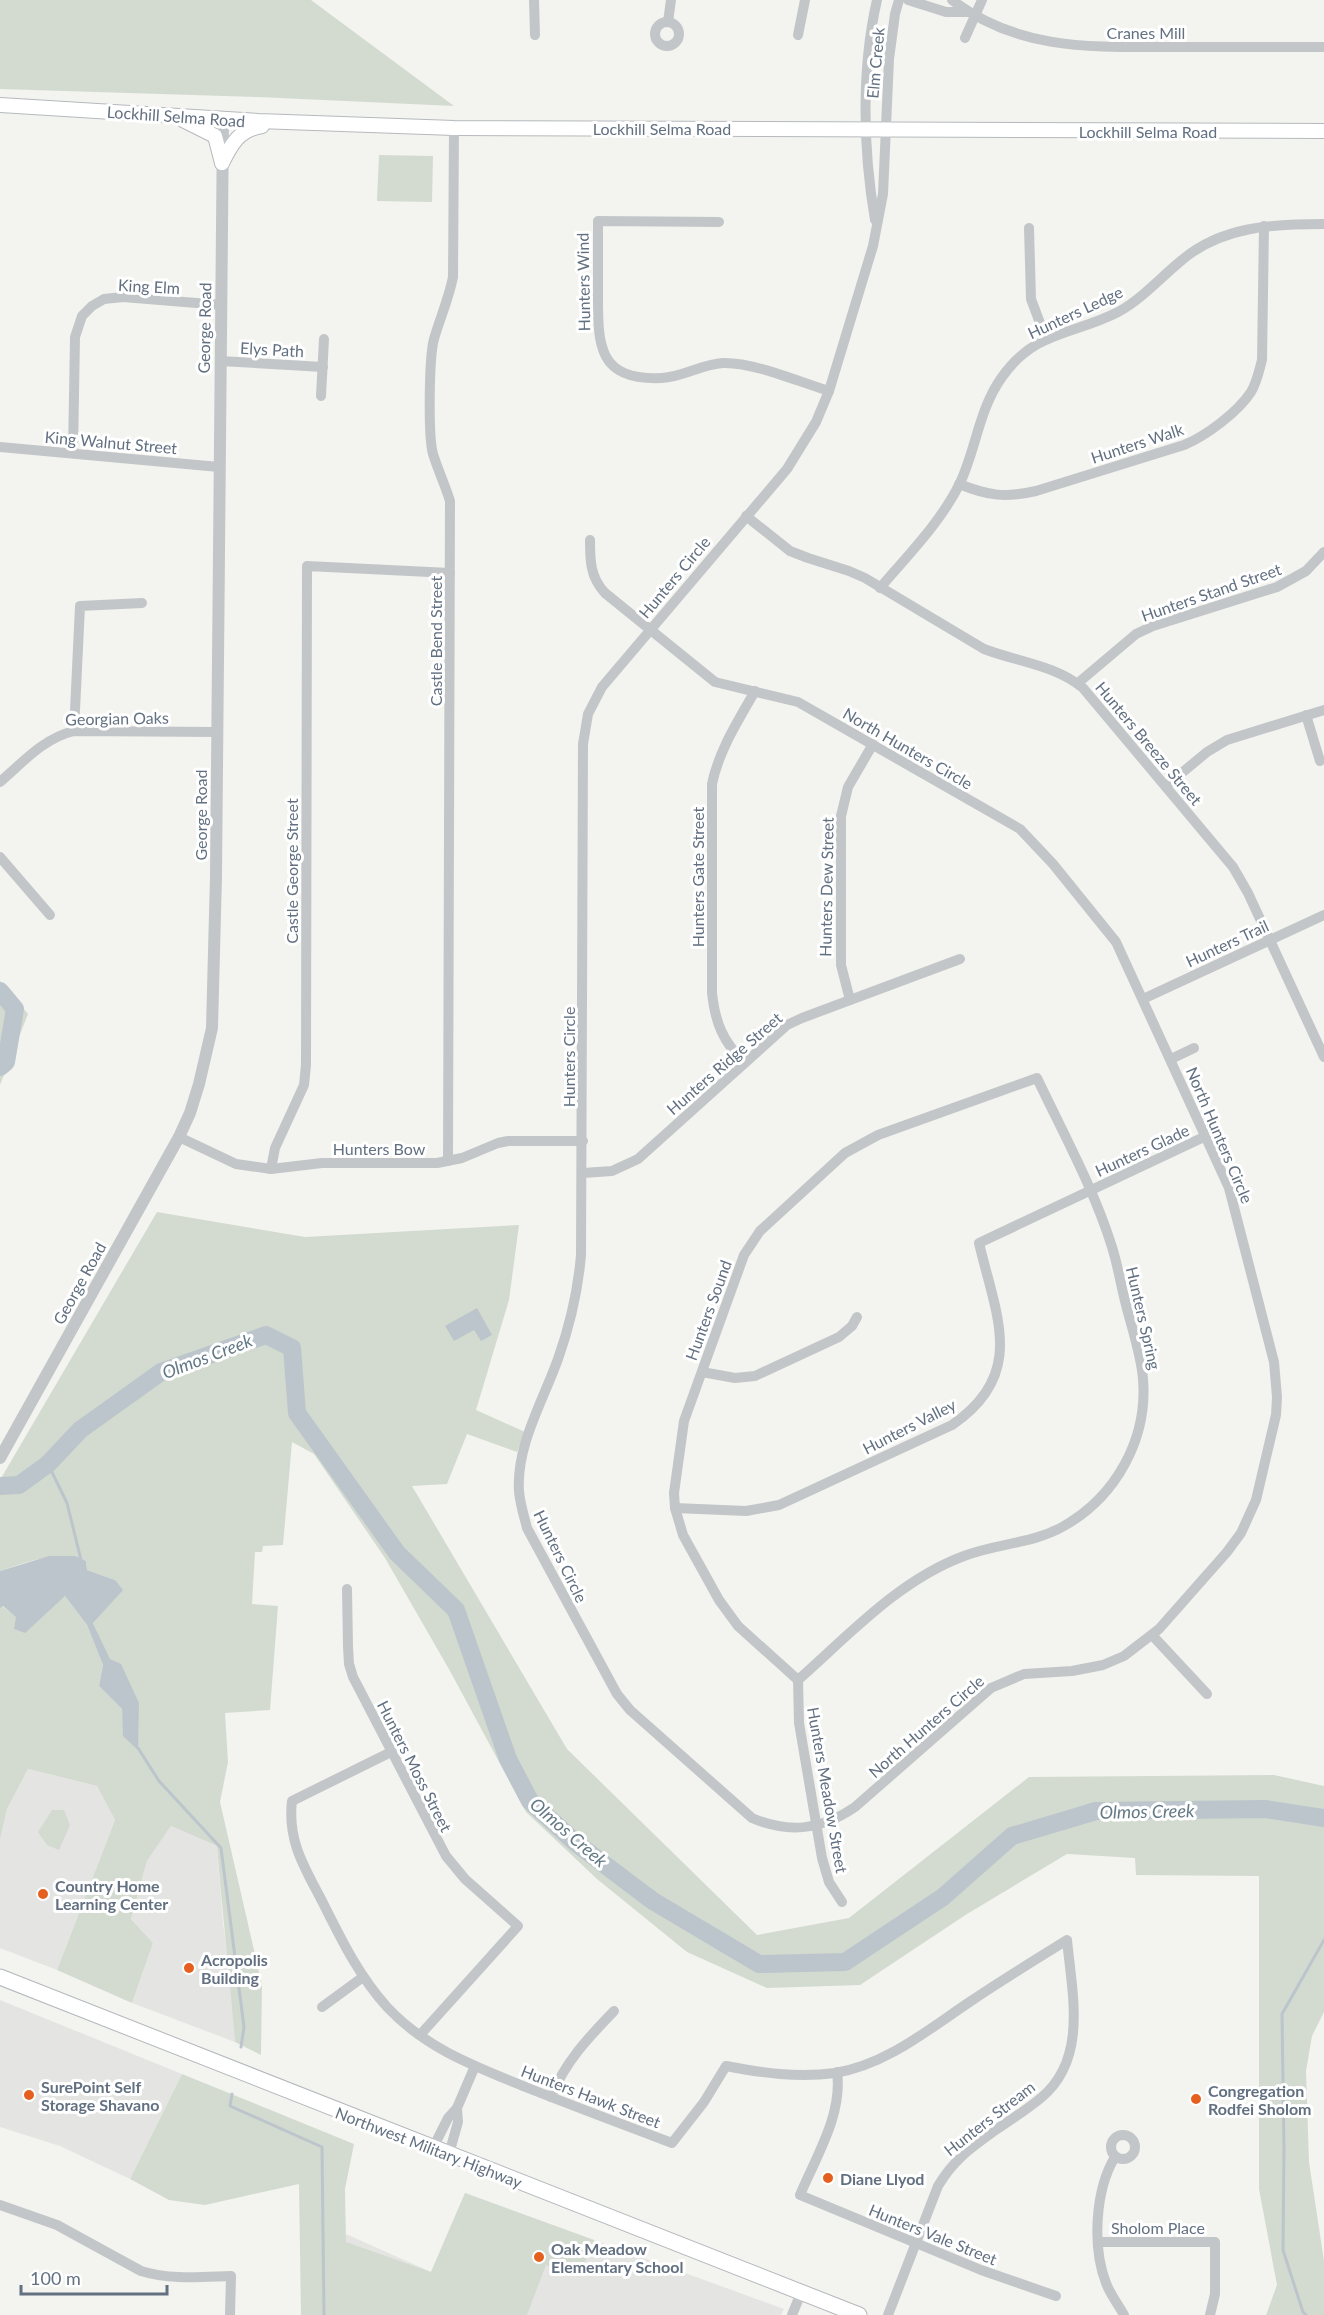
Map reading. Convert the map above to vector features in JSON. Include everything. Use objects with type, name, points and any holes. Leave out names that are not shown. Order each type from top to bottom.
[{"type":"main road","name":"Lockhill Selma Road","points":[[0,105],[223,119],[454,128],[1324,131]]},
{"type":"main road","points":[[174,116],[216,136],[222,163]]},
{"type":"main road","points":[[222,163],[232,143],[243,132],[250,128],[285,122]]},
{"type":"main road","name":"Northwest Military Highway","points":[[0,1977],[859,2315]]},
{"type":"street","points":[[534,0],[535,35]]},
{"type":"street","points":[[668,22],[671,0]]},
{"type":"street","points":[[798,35],[805,0]]},
{"type":"street","name":"Elm Creek","points":[[867,128],[868,57],[878,0]]},
{"type":"street","name":"Elm Creek","points":[[886,129],[889,59],[899,0]]},
{"type":"street","name":"Cranes Mill","points":[[908,0],[946,12],[971,13]]},
{"type":"street","name":"Cranes Mill","points":[[952,0],[971,13],[1011,31],[1070,46],[1324,47]]},
{"type":"street","points":[[965,38],[971,13],[982,0]]},
{"type":"street","name":"George Road","points":[[0,1458],[179,1137],[190,1113],[199,1084],[212,1028],[216,876],[223,119]]},
{"type":"street","name":"Castle Bend Street","points":[[448,1161],[450,501],[432,452],[430,437],[434,339],[450,296],[453,277],[454,128]]},
{"type":"street","name":"Hunters Circle","points":[[867,128],[871,198],[876,226]]},
{"type":"street","name":"Hunters Circle","points":[[816,1825],[788,1829],[765,1824],[752,1818],[630,1710],[608,1680],[527,1527],[520,1502],[520,1469],[527,1440],[559,1357],[576,1298],[581,1255],[584,734],[588,714],[596,696],[650,629],[787,469],[803,445],[829,391],[867,270],[883,194],[886,129]]},
{"type":"street","name":"Hunters Wind","points":[[719,222],[598,221],[598,336],[602,353],[620,371],[645,378],[663,378],[723,363],[764,371],[829,391]]},
{"type":"street","name":"Hunters Ledge","points":[[880,588],[939,517],[959,484],[994,389],[1019,358],[1046,339],[1122,310],[1184,258],[1236,232],[1264,226],[1324,224]]},
{"type":"street","name":"Hunters Walk","points":[[959,484],[995,496],[1012,496],[1036,491],[1184,445],[1213,427],[1246,398],[1256,381],[1262,360],[1264,226]]},
{"type":"street","points":[[1029,228],[1031,299],[1046,339]]},
{"type":"street","name":"King Elm","points":[[73,453],[75,337],[82,316],[92,306],[104,299],[123,297],[221,305]]},
{"type":"street","name":"Elys Path","points":[[321,396],[324,339]]},
{"type":"street","name":"Elys Path","points":[[220,361],[323,367]]},
{"type":"street","name":"King Walnut Street","points":[[0,447],[219,467]]},
{"type":"street","name":"Hunters Breeze Street","points":[[746,516],[790,551],[849,571],[984,649],[1053,670],[1078,683],[1091,695],[1233,867],[1248,893],[1324,1057]]},
{"type":"street","name":"North Hunters Circle","points":[[591,540],[592,570],[601,589],[715,682],[798,702],[1020,830],[1035,844],[1108,930],[1171,1059],[1235,1207],[1271,1351],[1276,1380],[1276,1415],[1257,1500],[1241,1533],[1227,1552],[1152,1635],[1124,1656],[1103,1665],[1072,1671],[1024,1674],[991,1688],[855,1807],[838,1818],[816,1825]]},
{"type":"street","name":"Hunters Stand Street","points":[[1078,683],[1136,634],[1153,626],[1277,588],[1306,571],[1324,552]]},
{"type":"street","name":"Castle George Street","points":[[272,1169],[275,1148],[304,1085],[306,1065],[307,566],[450,573]]},
{"type":"street","points":[[74,731],[80,606],[142,603]]},
{"type":"street","name":"Hunters Gate Street","points":[[744,1062],[735,1054],[721,1033],[714,1012],[712,993],[712,784],[715,767],[722,751],[755,692]]},
{"type":"street","points":[[1166,786],[1207,752],[1227,740],[1324,710]]},
{"type":"street","points":[[1306,715],[1320,761]]},
{"type":"street","name":"Georgian Oaks","points":[[0,782],[42,745],[58,735],[74,731],[217,732]]},
{"type":"street","name":"Hunters Dew Street","points":[[850,1000],[841,965],[841,816],[848,787],[873,744]]},
{"type":"street","points":[[0,857],[50,915]]},
{"type":"street","name":"Hunters Trail","points":[[1143,999],[1324,915]]},
{"type":"street","name":"Hunters Ridge Street","points":[[583,1173],[612,1171],[638,1159],[787,1025],[960,959]]},
{"type":"street","points":[[1171,1059],[1194,1048]]},
{"type":"street","name":"Hunters Spring","points":[[798,1680],[897,1593],[918,1578],[964,1556],[990,1548],[1032,1540],[1062,1527],[1089,1509],[1121,1472],[1135,1443],[1143,1411],[1141,1359],[1112,1247],[1090,1191],[1037,1078]]},
{"type":"street","name":"Hunters Sound","points":[[798,1680],[738,1626],[719,1600],[683,1534],[675,1508],[674,1493],[680,1438],[744,1255],[766,1224],[845,1153],[878,1135],[1037,1078]]},
{"type":"street","name":"Hunters Glade","points":[[1090,1191],[1206,1136]]},
{"type":"street","name":"Hunters Bow","points":[[179,1137],[225,1160],[249,1167],[272,1169],[322,1163],[437,1163],[508,1141],[583,1141]]},
{"type":"street","name":"Hunters Valley","points":[[675,1508],[746,1511],[779,1505],[952,1425],[966,1415],[986,1395],[995,1378],[1000,1360],[1000,1332],[979,1243],[1090,1191]]},
{"type":"street","points":[[702,1372],[735,1378],[755,1376],[839,1337],[852,1326],[857,1317]]},
{"type":"street","name":"Hunters Moss Street","points":[[347,1590],[349,1664],[361,1694],[446,1856],[465,1878],[518,1926],[420,2035]]},
{"type":"street","points":[[1152,1635],[1207,1694]]},
{"type":"street","name":"Hunters Meadow Street","points":[[798,1680],[799,1723],[822,1858],[829,1882],[842,1902]]},
{"type":"street","name":"Hunters Hawk Street","points":[[392,1752],[292,1801],[291,1832],[296,1850],[341,1940],[363,1977],[389,2009],[420,2035],[458,2060],[672,2143],[704,2102],[726,2066],[803,2075],[837,2072],[864,2065],[904,2046],[1067,1940]]},
{"type":"street","name":"Hunters Stream","points":[[888,2315],[938,2186],[953,2163],[966,2151],[1042,2097],[1066,2067],[1073,2041],[1074,2010],[1067,1940]]},
{"type":"street","points":[[322,2007],[363,1977]]},
{"type":"street","points":[[551,2097],[557,2081],[573,2055],[614,2011]]},
{"type":"street","points":[[433,2148],[448,2118],[457,2108],[475,2066]]},
{"type":"street","name":"Hunters Vale Street","points":[[837,2072],[838,2097],[832,2118],[800,2195],[981,2270],[1056,2296]]},
{"type":"street","points":[[449,2154],[458,2122],[457,2108]]},
{"type":"street","points":[[1115,2157],[1101,2188],[1099,2242],[1107,2286],[1124,2315]]},
{"type":"street","points":[[0,2205],[57,2225],[141,2271],[153,2275],[182,2278],[231,2276],[230,2315]]},
{"type":"street","name":"Sholom Place","points":[[1099,2242],[1215,2242],[1215,2294],[1210,2315]]},
{"type":"street","points":[[792,2315],[801,2293]]},
{"type":"shaded area","points":[[0,0],[311,0],[454,106],[0,89]]},
{"type":"shaded area","points":[[379,155],[433,156],[432,202],[377,201]]},
{"type":"shaded area","points":[[0,981],[28,1014],[0,1085]]},
{"type":"shaded area","points":[[157,1212],[305,1237],[519,1225],[509,1300],[476,1410],[525,1432],[517,1452],[467,1434],[447,1484],[412,1486],[567,1749],[757,1935],[849,1918],[1029,1777],[1274,1775],[1324,1786],[1324,2012],[1312,2036],[1306,2071],[1309,2162],[1324,2261],[1324,2315],[1266,2315],[1277,2285],[1259,2189],[1259,1876],[1136,1875],[1135,1858],[1067,1854],[967,1914],[860,1985],[767,1988],[687,1952],[597,1879],[526,1812],[450,1671],[385,1558],[314,1454],[292,1442],[283,1545],[263,1546],[262,1552],[255,1552],[252,1604],[278,1606],[270,1710],[225,1713],[228,1762],[220,1802],[262,1985],[261,2055],[235,2042],[217,1846],[171,1826],[147,1861],[131,1919],[153,1943],[132,2003],[57,1970],[115,1820],[97,1786],[28,1769],[7,1809],[0,1840],[0,1608],[2,1606],[17,1617],[65,1596],[87,1625],[103,1665],[99,1686],[122,1709],[124,1736],[138,1749],[110,1660],[93,1623],[103,1611],[115,1580],[87,1570],[86,1561],[64,1556],[43,1558],[0,1571],[0,1480]]},
{"type":"shaded area","points":[[477,1308],[492,1335],[481,1341],[474,1330],[454,1341],[445,1326]]},
{"type":"shaded area","points":[[49,1556],[75,1556],[86,1561],[87,1570],[115,1580],[123,1590],[93,1623],[110,1659],[121,1664],[139,1703],[138,1750],[123,1736],[122,1709],[99,1686],[103,1665],[87,1625],[65,1596],[25,1633],[14,1629],[16,1617],[3,1606],[0,1608],[0,1571]]},
{"type":"shaded area","name":"Country Home Learning Center","points":[[28,1769],[97,1786],[115,1820],[57,1970],[0,1948],[0,1840],[7,1809]]},
{"type":"shaded area","points":[[52,1810],[64,1810],[70,1825],[59,1850],[47,1845],[38,1832]]},
{"type":"shaded area","points":[[171,1826],[217,1846],[235,2042],[132,2003],[153,1943],[131,1919],[147,1861]]},
{"type":"shaded area","points":[[0,2000],[182,2074],[130,2179],[60,2146],[0,2127]]},
{"type":"shaded area","points":[[182,2074],[354,2144],[345,2189],[346,2242],[431,2272],[465,2193],[594,2240],[579,2277],[546,2265],[527,2315],[301,2315],[299,2184],[205,2205],[169,2200],[130,2179]]},
{"type":"shaded area","name":"Oak Meadow Elementary School","points":[[465,2193],[784,2309],[781,2315],[344,2315],[346,2234],[431,2272]]},
{"type":"waterway","name":"Olmos Creek","points":[[0,991],[15,1009],[6,1062],[0,1067]]},
{"type":"waterway","name":"Olmos Creek","points":[[0,1486],[19,1485],[48,1464],[80,1430],[161,1372],[266,1335],[292,1348],[297,1413],[397,1553],[456,1610],[508,1759],[530,1801],[576,1843],[653,1901],[759,1964],[845,1962],[943,1897],[1012,1836],[1096,1811],[1265,1809],[1324,1818]]},
{"type":"waterway","points":[[48,1464],[67,1503],[81,1560]]},
{"type":"waterway","points":[[138,1748],[159,1781],[221,1848],[244,2027],[241,2047]]},
{"type":"waterway","points":[[1306,2315],[1303,2312],[1283,2250],[1282,2014],[1324,1940]]},
{"type":"waterway","points":[[232,2094],[230,2106],[322,2147],[324,2315]]},
{"type":"place","name":"Country Home Learning Center","points":[[43,1894]]},
{"type":"place","name":"Acropolis Building","points":[[189,1968]]},
{"type":"place","name":"SurePoint Self Storage Shavano","points":[[29,2095]]},
{"type":"place","name":"Congregation Rodfei Sholom","points":[[1196,2099]]},
{"type":"place","name":"Diane Llyod","points":[[828,2178]]},
{"type":"place","name":"Oak Meadow Elementary School","points":[[539,2257]]}]
